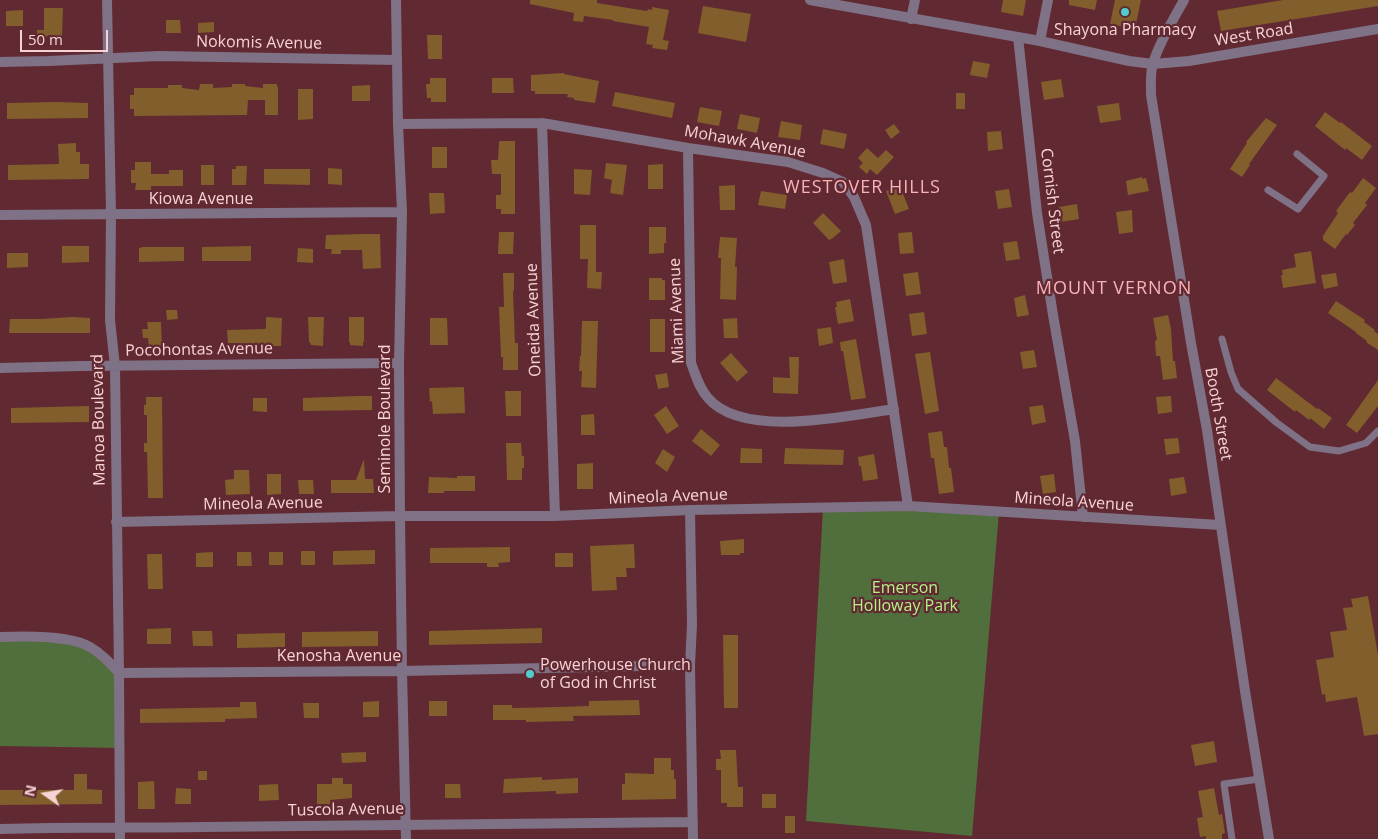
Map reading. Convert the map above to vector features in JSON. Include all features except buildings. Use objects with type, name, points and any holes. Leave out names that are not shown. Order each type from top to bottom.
[{"type":"street","name":"Manoa Boulevard","points":[[107,0],[111,214],[110,320],[115,366],[116,522],[120,673],[120,839]]},
{"type":"street","name":"Seminole Boulevard","points":[[396,0],[398,124],[402,212],[399,363],[402,671],[406,839]]},
{"type":"street","name":"West Road","points":[[810,0],[1040,41],[1129,61],[1153,64],[1189,61],[1378,29]]},
{"type":"street","points":[[911,19],[914,0]]},
{"type":"street","points":[[1040,41],[1048,0]]},
{"type":"street","name":"Booth Street","points":[[1184,0],[1161,44],[1153,64],[1150,81],[1151,94],[1207,430],[1220,526],[1269,839]]},
{"type":"street","name":"Cornish Street","points":[[1018,37],[1037,214],[1075,441],[1083,517]]},
{"type":"street","name":"Nokomis Avenue","points":[[0,62],[159,56],[397,60]]},
{"type":"street","name":"Mohawk Avenue","points":[[398,124],[542,123],[688,148],[788,162],[823,173],[843,182],[854,197],[866,225],[908,506]]},
{"type":"street","name":"Oneida Avenue","points":[[542,123],[555,516]]},
{"type":"street","name":"Miami Avenue","points":[[688,148],[691,363],[699,386],[708,399],[721,409],[736,416],[776,421],[806,422],[894,409]]},
{"type":"street","name":"Kiowa Avenue","points":[[0,215],[402,212]]},
{"type":"street","name":"Pocohontas Avenue","points":[[0,368],[399,363]]},
{"type":"street","name":"Mineola Avenue","points":[[116,522],[400,516],[555,516],[690,510],[908,506],[1220,526]]},
{"type":"street","points":[[690,510],[693,839]]},
{"type":"street","points":[[0,637],[50,638],[70,640],[88,645],[104,656],[120,673]]},
{"type":"street","name":"Kenosha Avenue","points":[[120,673],[402,671],[690,665]]},
{"type":"street","name":"Tuscola Avenue","points":[[0,830],[693,822]]},
{"type":"lane","points":[[1268,190],[1298,209],[1324,176],[1297,154]]},
{"type":"lane","points":[[1222,338],[1230,372],[1238,389],[1276,423],[1310,447],[1339,451],[1366,443],[1378,431]]},
{"type":"lane","points":[[1232,839],[1224,784],[1259,779]]},
{"type":"green space","name":"Emerson Holloway Park","points":[[823,508],[999,512],[972,836],[806,821]]},
{"type":"green space","points":[[0,637],[88,645],[119,673],[120,748],[0,746]]},
{"type":"place","name":"Shayona Pharmacy","points":[[1125,12]]},
{"type":"place","name":"Powerhouse Church of God in Christ","points":[[530,674]]},
{"type":"district","name":"WESTOVER HILLS","points":[[862,188]]},
{"type":"district","name":"MOUNT VERNON","points":[[1114,289]]}]
